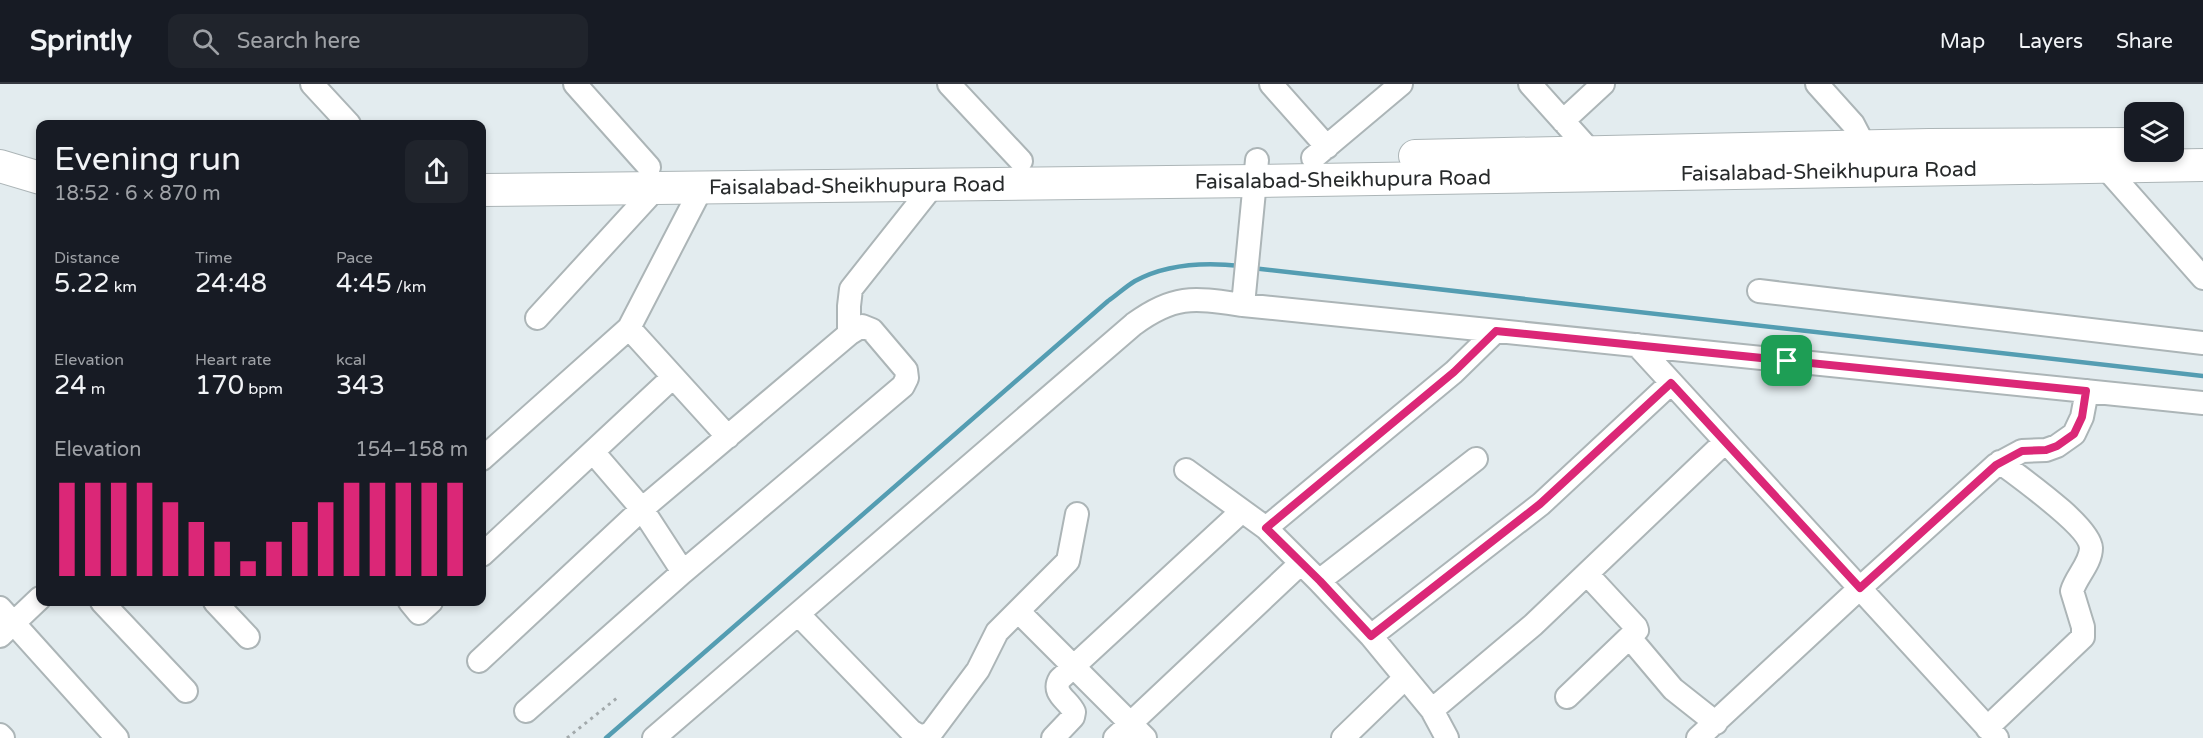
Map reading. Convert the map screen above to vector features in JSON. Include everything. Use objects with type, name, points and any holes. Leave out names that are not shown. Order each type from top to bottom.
[{"type":"highway","name":"Faisalabad-Sheikhupura Road","points":[[486,190],[653,177],[1021,161],[1256,170],[1320,153],[1592,153],[2124,144]]},
{"type":"highway","points":[[2184,144],[2203,144]]},
{"type":"highway","points":[[0,147],[36,155]]},
{"type":"highway","name":"Faisalabad-Sheikhupura Road","points":[[486,168],[653,177],[702,187],[935,183],[1256,170],[2105,168],[2203,165]]},
{"type":"highway","points":[[0,166],[36,177]]},
{"type":"street","points":[[312,84],[345,120]]},
{"type":"street","points":[[537,318],[653,177],[575,84]]},
{"type":"street","points":[[949,84],[1021,161]]},
{"type":"street","points":[[1271,84],[1320,153],[1394,86]]},
{"type":"street","points":[[1530,84],[1592,153]]},
{"type":"street","points":[[1563,121],[1603,84]]},
{"type":"street","points":[[1816,84],[1853,124],[1865,147]]},
{"type":"street","points":[[2105,168],[2203,278]]},
{"type":"street","points":[[1243,295],[1256,170]]},
{"type":"street","points":[[849,334],[851,289],[935,183]]},
{"type":"street","points":[[486,455],[629,328],[702,187]]},
{"type":"street","points":[[1759,291],[2203,343]]},
{"type":"street","points":[[654,738],[1134,324],[1150,312],[1179,300],[1243,295],[1496,331],[2203,403]]},
{"type":"street","points":[[479,661],[642,509],[849,334],[862,327],[872,330],[906,370],[907,378],[903,386],[683,572],[526,711]]},
{"type":"street","points":[[629,328],[728,437]]},
{"type":"street","points":[[1266,528],[1454,372],[1496,331]]},
{"type":"street","points":[[1637,345],[1992,733],[2083,637],[2084,627],[2072,591],[2091,550],[2089,540],[2075,523],[2000,462]]},
{"type":"street","points":[[486,551],[673,377]]},
{"type":"street","points":[[1371,636],[1540,504],[1671,383]]},
{"type":"street","points":[[1698,738],[2000,462],[2022,451],[2046,450],[2057,446],[2074,434],[2082,417],[2086,391]]},
{"type":"street","points":[[1432,710],[1533,625],[1725,442]]},
{"type":"street","points":[[593,452],[642,509],[683,572]]},
{"type":"street","points":[[1320,581],[1476,459]]},
{"type":"street","points":[[1186,470],[1266,528],[1320,581],[1371,636],[1432,710],[1447,738]]},
{"type":"street","points":[[1053,738],[1074,714],[1074,710],[1056,688],[1060,679],[1242,511]]},
{"type":"street","points":[[798,614],[911,731],[921,737],[931,733],[978,670],[997,632],[1068,561],[1077,513]]},
{"type":"street","points":[[1018,611],[1073,667],[1130,733],[1301,563]]},
{"type":"street","points":[[1567,697],[1636,632],[1636,627],[1587,574]]},
{"type":"street","points":[[36,601],[4,623],[117,738]]},
{"type":"street","points":[[106,606],[186,691]]},
{"type":"street","points":[[219,606],[248,637]]},
{"type":"street","points":[[414,606],[419,612],[426,606]]},
{"type":"street","points":[[1630,638],[1673,689],[1716,723]]},
{"type":"street","points":[[1343,738],[1405,678]]},
{"type":"path","points":[[567,738],[617,698]]},
{"type":"waterway","points":[[606,738],[1128,286],[1147,275],[1173,268],[1214,264],[1241,266]]},
{"type":"waterway","points":[[1252,268],[2203,376]]},
{"type":"route","points":[[1496,331],[1787,361],[2086,391],[2080,425],[2066,441],[2046,450],[2015,453],[1996,465],[1860,588],[1671,383],[1540,504],[1371,636],[1266,528],[1454,372],[1496,331]]}]
